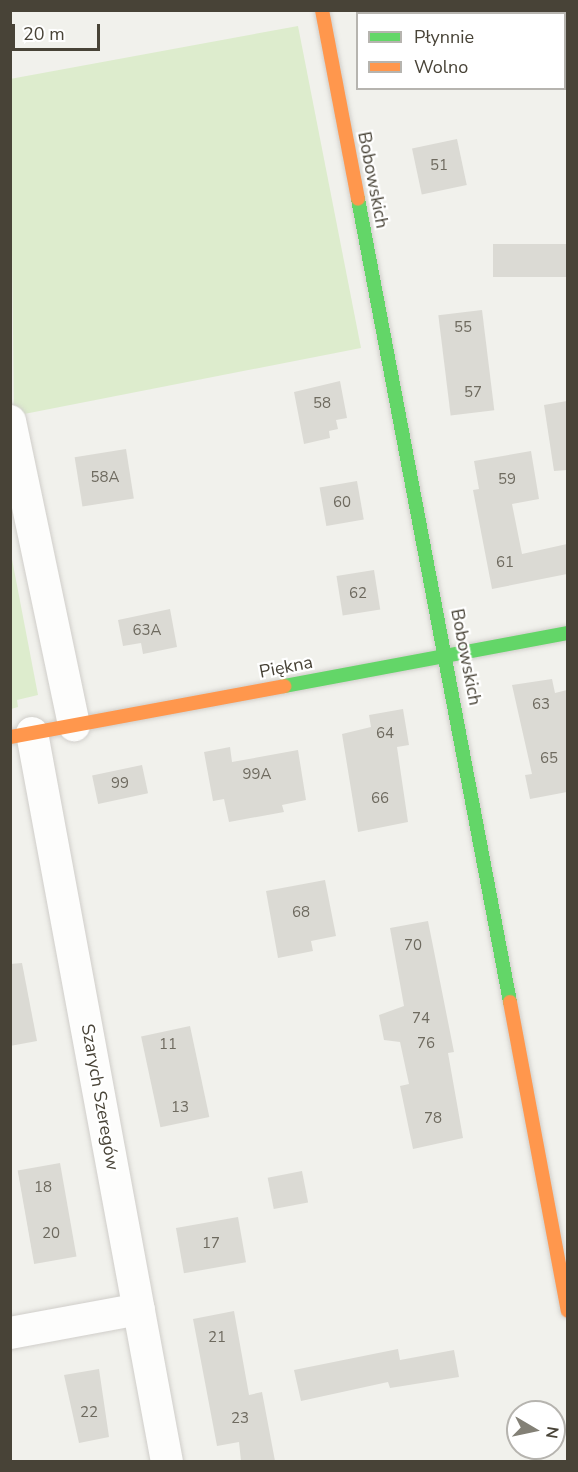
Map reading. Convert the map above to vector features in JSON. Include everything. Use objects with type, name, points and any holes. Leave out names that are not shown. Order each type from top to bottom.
[{"type":"street","name":"Bobowskich","points":[[322,10],[447,655],[567,1311]]},
{"type":"street","points":[[10,421],[74,725]]},
{"type":"street","name":"Piękna","points":[[22,735],[567,633]]},
{"type":"street","name":"Szarych Szeregów","points":[[22,735],[139,1309],[167,1461]]},
{"type":"street","points":[[10,1333],[139,1309]]},
{"type":"green space","points":[[298,26],[361,348],[14,416],[10,79]]},
{"type":"green space","points":[[11,554],[38,695],[17,700],[18,707],[11,709]]},
{"type":"building","points":[[457,139],[467,185],[422,195],[412,149]]},
{"type":"building","points":[[493,244],[567,244],[567,277],[493,277]]},
{"type":"building","points":[[482,310],[494,410],[451,416],[438,315]]},
{"type":"building","points":[[340,381],[347,418],[336,420],[338,429],[329,431],[330,438],[304,444],[294,392]]},
{"type":"building","points":[[567,401],[567,470],[554,471],[544,405]]},
{"type":"building","points":[[126,449],[134,498],[82,507],[75,457]]},
{"type":"building","points":[[531,451],[539,499],[512,504],[522,554],[567,544],[567,574],[492,589],[473,490],[479,489],[474,461]]},
{"type":"building","points":[[357,481],[364,519],[326,526],[320,488]]},
{"type":"building","points":[[374,570],[380,610],[343,615],[336,576]]},
{"type":"building","points":[[170,609],[177,647],[143,654],[141,643],[123,646],[118,620]]},
{"type":"building","points":[[552,679],[555,693],[567,690],[567,792],[530,799],[525,775],[532,774],[512,685]]},
{"type":"building","points":[[403,709],[409,745],[397,747],[408,822],[358,832],[342,734],[371,727],[369,715]]},
{"type":"building","points":[[230,747],[232,762],[298,750],[306,800],[282,805],[284,812],[229,822],[224,799],[213,801],[204,752]]},
{"type":"building","points":[[142,765],[148,793],[98,804],[92,776]]},
{"type":"building","points":[[325,880],[336,936],[311,941],[313,951],[278,958],[266,891]]},
{"type":"building","points":[[428,921],[454,1052],[448,1053],[463,1138],[413,1149],[400,1086],[409,1084],[400,1042],[384,1040],[379,1015],[404,1006],[390,928]]},
{"type":"building","points":[[22,963],[37,1041],[10,1046],[10,964]]},
{"type":"building","points":[[190,1026],[209,1117],[160,1127],[141,1036]]},
{"type":"building","points":[[60,1163],[76,1257],[34,1264],[18,1170]]},
{"type":"building","points":[[302,1171],[308,1202],[274,1209],[268,1178]]},
{"type":"building","points":[[238,1217],[246,1262],[184,1273],[176,1228]]},
{"type":"building","points":[[234,1311],[249,1395],[262,1392],[275,1461],[241,1461],[239,1442],[217,1446],[193,1319]]},
{"type":"building","points":[[398,1349],[400,1360],[454,1350],[459,1377],[390,1388],[388,1382],[301,1401],[294,1370]]},
{"type":"building","points":[[99,1369],[109,1437],[79,1443],[64,1375]]},
{"type":"traffic: fast","points":[[358,199],[510,1002]]},
{"type":"traffic: fast","points":[[284,686],[568,633]]},
{"type":"traffic: slow","points":[[322,10],[358,199]]},
{"type":"traffic: slow","points":[[10,737],[284,686]]},
{"type":"traffic: slow","points":[[510,1002],[568,1311]]}]
